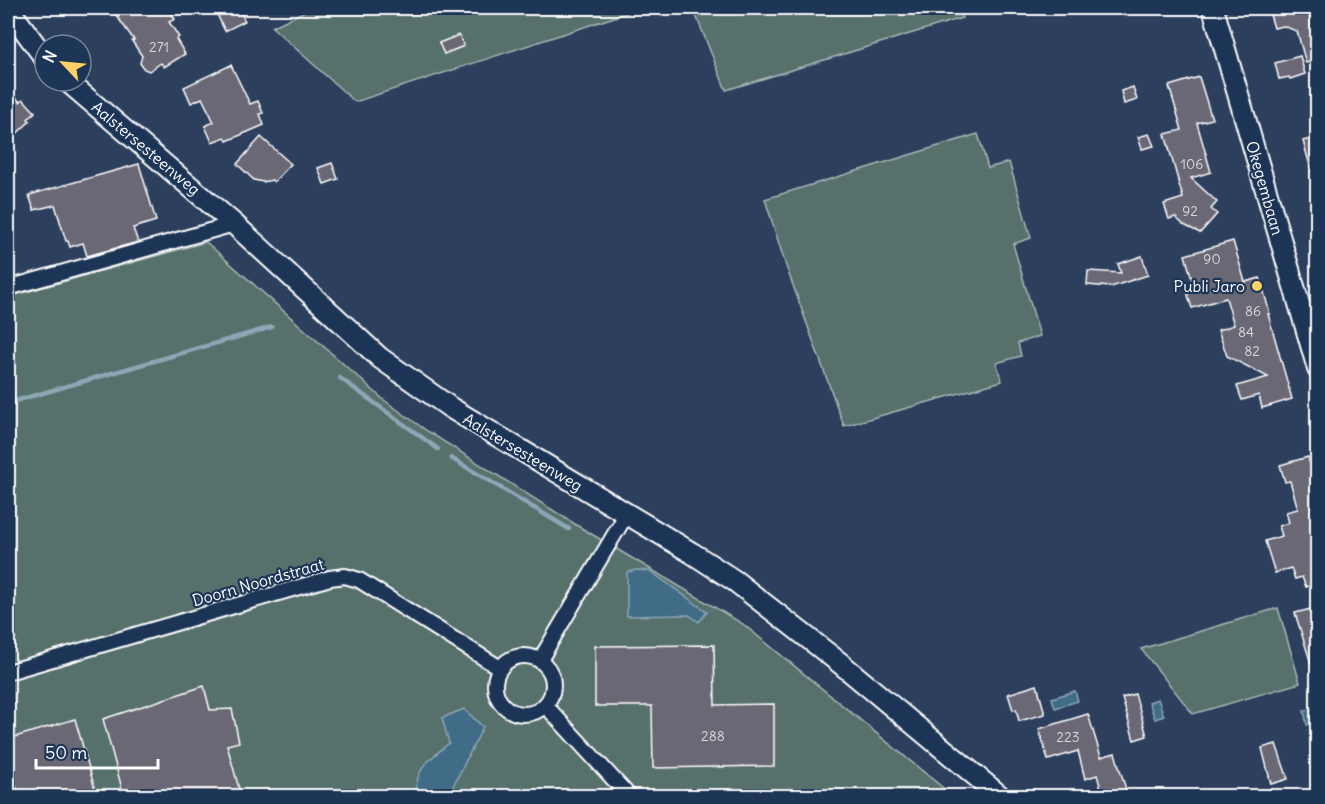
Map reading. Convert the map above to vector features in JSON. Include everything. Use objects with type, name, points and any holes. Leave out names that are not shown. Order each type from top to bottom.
[{"type":"main road","points":[[8,8],[33,42]]},
{"type":"main road","name":"Okegembaan","points":[[1212,8],[1317,369]]},
{"type":"main road","name":"Aalstersesteenweg","points":[[81,93],[234,224],[380,358],[451,408],[735,581],[793,624],[1000,796]]},
{"type":"street","points":[[8,288],[234,224]]},
{"type":"street","points":[[540,660],[626,515]]},
{"type":"street","name":"Doorn Noordstraat","points":[[8,672],[330,578],[345,576],[359,580],[500,668]]},
{"type":"street","points":[[517,656],[530,656],[540,660],[552,675],[553,692],[538,711],[522,714],[513,712],[497,697],[495,679],[500,668],[517,656]]},
{"type":"street","points":[[545,705],[629,796]]},
{"type":"green space","points":[[311,8],[642,8],[355,102],[272,27]]},
{"type":"green space","points":[[693,8],[958,8],[962,18],[726,90]]},
{"type":"green space","points":[[978,134],[988,168],[1009,162],[1031,238],[1013,244],[1040,336],[1018,343],[1021,356],[996,363],[1002,381],[844,426],[786,266],[765,199]]},
{"type":"green space","points":[[206,242],[384,400],[427,431],[578,526],[743,624],[953,796],[8,796],[8,297]]},
{"type":"green space","points":[[1278,608],[1300,683],[1193,714],[1141,649]]},
{"type":"water","points":[[650,571],[707,612],[699,622],[689,615],[627,616],[627,572]]},
{"type":"water","points":[[1075,691],[1078,701],[1055,708],[1052,698]]},
{"type":"water","points":[[1158,699],[1164,716],[1155,719],[1149,702]]},
{"type":"water","points":[[1317,708],[1317,722],[1307,725],[1304,711]]},
{"type":"water","points":[[464,709],[483,727],[448,796],[417,796],[416,786],[421,771],[430,759],[449,743],[442,718]]},
{"type":"building","points":[[111,8],[168,8],[175,19],[169,22],[179,37],[176,39],[185,54],[164,67],[161,63],[149,71],[144,69],[140,63],[142,56],[132,41],[134,40]]},
{"type":"building","points":[[214,8],[238,8],[245,21],[225,31]]},
{"type":"building","points":[[1268,8],[1307,8],[1317,45],[1317,59],[1306,63],[1297,31],[1283,26],[1274,28]]},
{"type":"building","points":[[459,35],[464,46],[444,54],[439,43]]},
{"type":"building","points":[[1300,56],[1305,74],[1290,79],[1289,77],[1279,79],[1275,63]]},
{"type":"building","points":[[231,65],[250,104],[258,101],[263,113],[260,114],[264,125],[227,141],[225,137],[212,142],[205,126],[214,122],[202,98],[191,103],[184,87]]},
{"type":"building","points":[[1199,77],[1212,119],[1197,123],[1211,172],[1191,178],[1217,202],[1211,209],[1217,214],[1200,233],[1184,225],[1175,217],[1169,219],[1164,204],[1183,198],[1165,134],[1182,130],[1169,86]]},
{"type":"building","points":[[1133,87],[1137,100],[1124,104],[1121,91]]},
{"type":"building","points":[[8,88],[20,102],[23,99],[35,112],[28,119],[30,121],[8,142]]},
{"type":"building","points":[[1149,134],[1154,146],[1142,149],[1138,137]]},
{"type":"building","points":[[261,137],[291,164],[274,182],[254,180],[237,164]]},
{"type":"building","points":[[1317,137],[1317,179],[1314,180],[1303,141]]},
{"type":"building","points":[[332,163],[338,179],[324,184],[318,168]]},
{"type":"building","points":[[139,164],[156,221],[133,228],[138,242],[87,256],[83,243],[70,247],[66,241],[55,205],[34,210],[29,195]]},
{"type":"building","points":[[1233,241],[1245,282],[1260,278],[1292,399],[1262,408],[1259,395],[1242,400],[1237,386],[1268,377],[1227,356],[1218,330],[1234,325],[1226,298],[1192,308],[1188,296],[1188,293],[1195,290],[1185,255]]},
{"type":"building","points":[[1142,256],[1148,275],[1111,287],[1087,285],[1088,271],[1121,273],[1118,264]]},
{"type":"building","points":[[1308,457],[1317,488],[1317,584],[1306,587],[1302,577],[1295,579],[1291,568],[1275,573],[1265,541],[1282,536],[1279,526],[1289,523],[1286,512],[1298,509],[1290,481],[1285,482],[1280,465]]},
{"type":"building","points":[[1315,608],[1317,673],[1314,673],[1295,613]]},
{"type":"building","points":[[714,645],[715,705],[774,704],[774,766],[653,768],[652,706],[595,706],[595,646]]},
{"type":"building","points":[[1037,685],[1045,714],[1019,721],[1008,694]]},
{"type":"building","points":[[204,686],[210,710],[232,709],[239,742],[227,745],[241,796],[124,796],[103,719]]},
{"type":"building","points":[[1135,694],[1147,736],[1134,740],[1122,698]]},
{"type":"building","points":[[1088,714],[1101,757],[1115,753],[1128,796],[1103,796],[1097,775],[1085,779],[1078,751],[1048,760],[1039,729]]},
{"type":"building","points":[[75,719],[97,796],[19,796],[14,779],[8,781],[8,739]]},
{"type":"building","points":[[1276,744],[1288,779],[1271,784],[1262,748]]},
{"type":"waterway","points":[[8,403],[272,327]]},
{"type":"waterway","points":[[340,378],[438,449]]},
{"type":"waterway","points":[[451,458],[569,529]]},
{"type":"place","name":"Publi Jaro","points":[[1257,286]]}]
